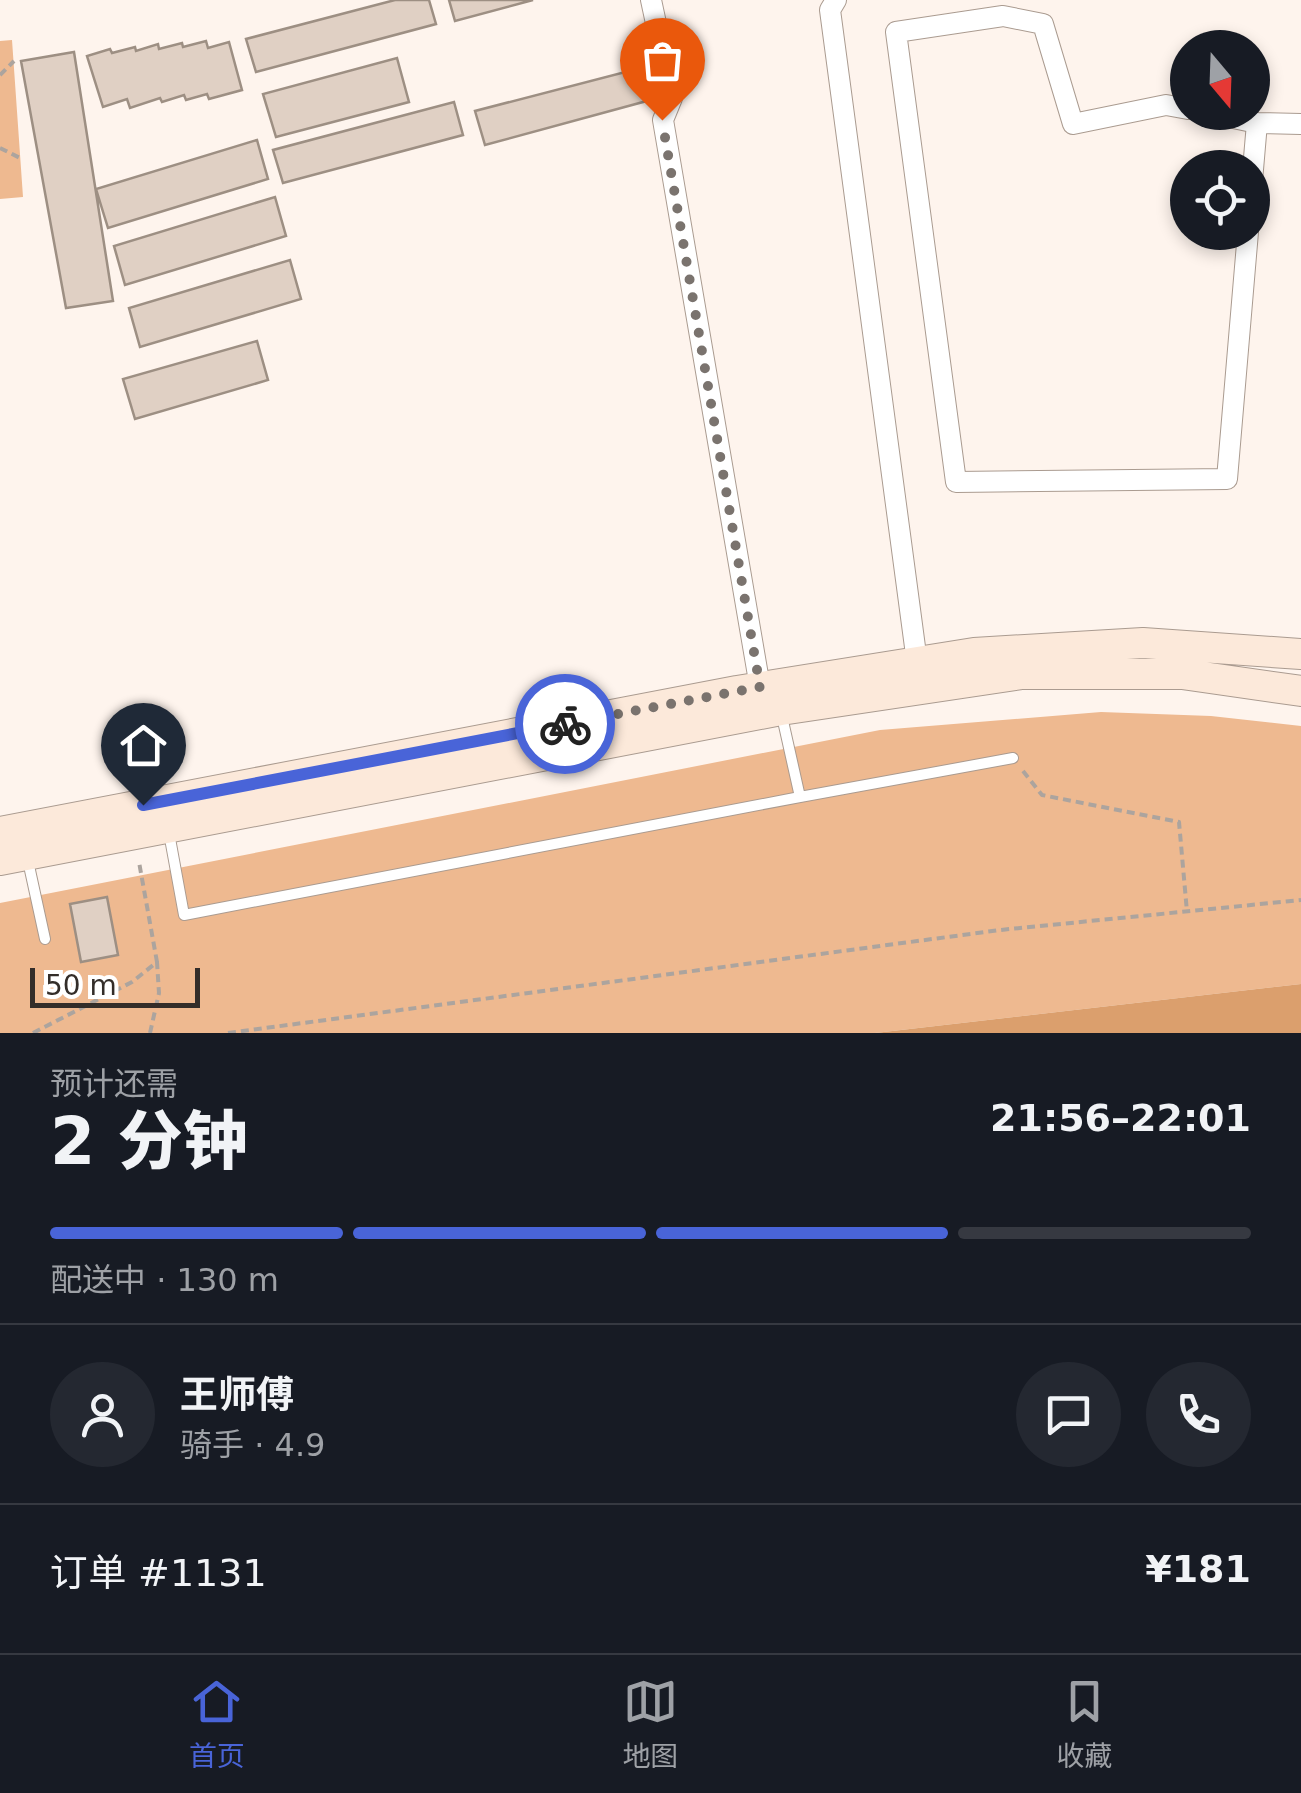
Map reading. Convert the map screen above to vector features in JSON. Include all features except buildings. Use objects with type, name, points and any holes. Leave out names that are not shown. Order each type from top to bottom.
[{"type":"main road","points":[[0,832],[760,687],[974,652],[1143,643],[1301,654]]},
{"type":"main road","points":[[13,858],[781,710],[1022,674],[1182,674],[1301,691]]},
{"type":"street","points":[[652,0],[672,98],[662,120],[760,687]]},
{"type":"street","points":[[836,0],[830,10],[917,662]]},
{"type":"street","points":[[1170,105],[1073,124],[1043,24],[1004,16],[896,32],[956,482],[1227,479],[1246,250]]},
{"type":"street","points":[[1270,123],[1301,124]]},
{"type":"lane","points":[[781,710],[800,797]]},
{"type":"lane","points":[[168,827],[184,916],[1013,758]]},
{"type":"lane","points":[[13,858],[44,938]]},
{"type":"path","points":[[0,75],[14,62]]},
{"type":"path","points":[[0,148],[20,158]]},
{"type":"path","points":[[1013,758],[1042,795],[1179,822],[1187,912]]},
{"type":"path","points":[[134,834],[157,962],[159,994],[150,1033]]},
{"type":"path","points":[[228,1033],[1000,930],[1301,900]]},
{"type":"path","points":[[33,1033],[132,982],[157,962]]},
{"type":"shaded area","points":[[12,40],[23,197],[0,199],[0,41]]},
{"type":"shaded area","points":[[1101,712],[1211,716],[1301,726],[1301,984],[875,1033],[0,1033],[0,903],[880,730]]},
{"type":"shaded area","points":[[1301,984],[1301,1033],[875,1033]]},
{"type":"way so far","points":[[565,724],[760,687],[662,120]]},
{"type":"route","points":[[143,805],[565,724]]}]
